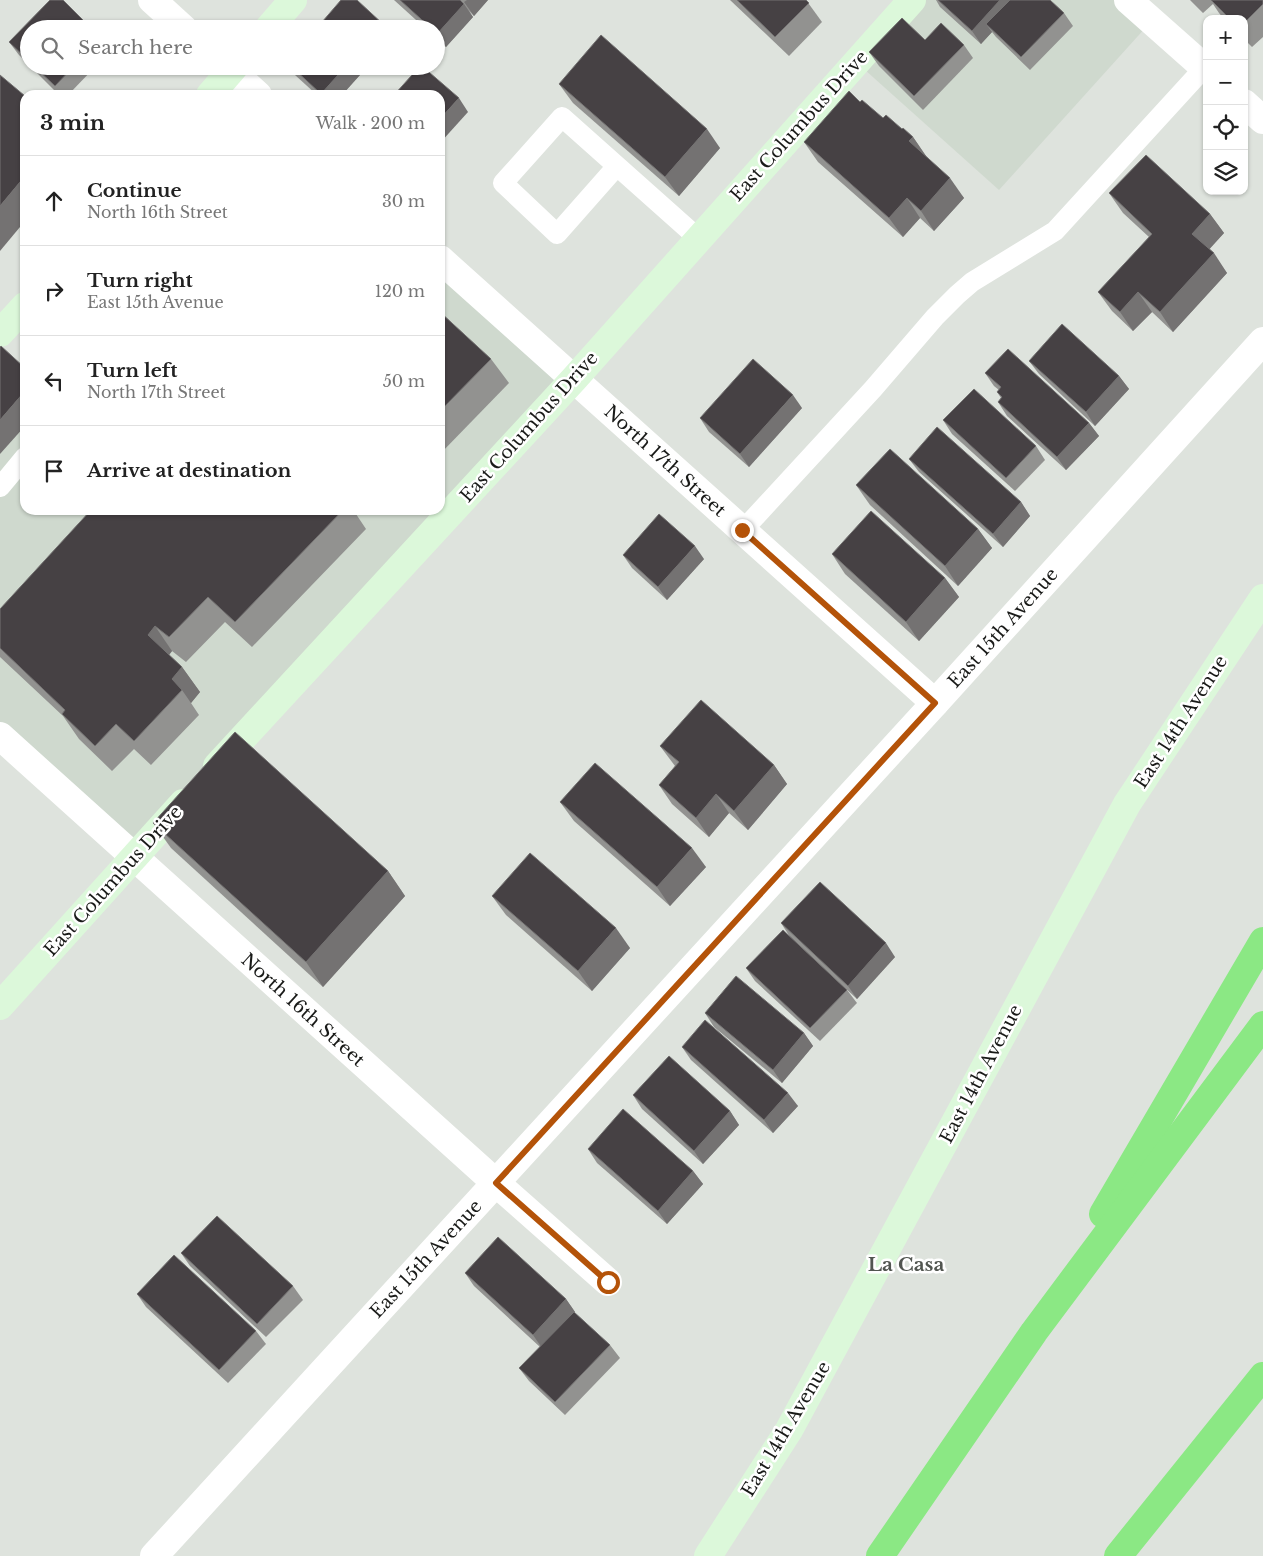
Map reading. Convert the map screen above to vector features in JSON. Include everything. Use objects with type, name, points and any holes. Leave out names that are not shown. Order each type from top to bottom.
[{"type":"highway","points":[[1034,1332],[1263,941]]},
{"type":"highway","points":[[880,1556],[1034,1332],[1263,1025]]},
{"type":"highway","points":[[1118,1556],[1263,1376]]},
{"type":"main road","points":[[276,20],[294,0]]},
{"type":"main road","name":"East Columbus Drive","points":[[0,1006],[134,856],[574,379],[912,0]]},
{"type":"main road","points":[[214,90],[226,75]]},
{"type":"main road","points":[[0,333],[20,311]]},
{"type":"main road","name":"East 14th Avenue","points":[[708,1556],[789,1430],[1127,804],[1263,598]]},
{"type":"street","points":[[152,0],[174,20]]},
{"type":"street","points":[[1128,0],[1203,66]]},
{"type":"street","points":[[238,75],[253,90]]},
{"type":"street","points":[[1245,105],[1263,120]]},
{"type":"street","name":"North 17th Street","points":[[445,263],[935,703]]},
{"type":"street","name":"East 15th Avenue","points":[[154,1556],[935,703],[1263,341]]},
{"type":"street","name":"North 16th Street","points":[[0,736],[608,1282]]},
{"type":"lane","points":[[742,530],[957,295],[972,282],[1056,231],[1203,72]]},
{"type":"lane","points":[[617,166],[557,234],[503,183],[562,117],[699,239]]},
{"type":"lane","points":[[0,487],[20,463]]},
{"type":"shaded area","points":[[913,0],[1118,0],[1147,26],[999,190],[855,61]]},
{"type":"shaded area","points":[[445,275],[562,380],[445,510]]},
{"type":"shaded area","points":[[20,365],[20,515],[440,515],[136,853],[0,730],[0,387]]},
{"type":"building","points":[[50,0],[63,0],[83,20],[30,20]]},
{"type":"building","points":[[341,0],[357,0],[379,20],[324,20]]},
{"type":"building","points":[[400,0],[460,0],[464,4],[445,25],[445,20],[422,20]]},
{"type":"building","points":[[737,0],[806,0],[809,3],[775,37]]},
{"type":"building","points":[[938,0],[1000,0],[972,31]]},
{"type":"building","points":[[1010,0],[1050,0],[1064,13],[1021,57],[986,24]]},
{"type":"building","points":[[1211,0],[1263,0],[1263,4],[1248,19],[1248,15],[1226,15]]},
{"type":"building","points":[[902,18],[925,40],[941,23],[964,45],[914,96],[869,52]]},
{"type":"building","points":[[20,31],[20,52],[9,42]]},
{"type":"building","points":[[601,35],[707,129],[665,177],[559,84]]},
{"type":"building","points":[[0,75],[20,92],[20,182],[0,206]]},
{"type":"building","points":[[43,75],[65,75],[55,86]]},
{"type":"building","points":[[301,75],[338,75],[325,90],[317,90]]},
{"type":"building","points":[[412,75],[432,75],[459,98],[445,113],[445,90],[398,90]]},
{"type":"building","points":[[849,91],[860,102],[862,100],[883,118],[886,115],[903,128],[913,137],[909,141],[950,178],[921,211],[907,198],[889,218],[804,142]]},
{"type":"building","points":[[1146,155],[1210,214],[1192,234],[1214,253],[1160,312],[1138,292],[1120,312],[1098,292],[1152,234],[1109,193]]},
{"type":"building","points":[[445,317],[491,359],[445,406]]},
{"type":"building","points":[[1062,324],[1119,376],[1086,412],[1029,361]]},
{"type":"building","points":[[0,347],[20,363],[20,397],[0,420]]},
{"type":"building","points":[[1008,349],[1089,423],[1057,457],[998,402],[1002,397],[997,392],[1001,387],[985,373]]},
{"type":"building","points":[[753,359],[793,395],[740,454],[700,418]]},
{"type":"building","points":[[974,389],[1036,446],[1006,478],[943,420]]},
{"type":"building","points":[[937,427],[1021,502],[993,534],[909,459]]},
{"type":"building","points":[[890,449],[978,529],[945,566],[856,485]]},
{"type":"building","points":[[871,511],[945,578],[906,622],[832,554]]},
{"type":"building","points":[[659,514],[695,546],[658,587],[623,555]]},
{"type":"building","points":[[86,515],[338,515],[235,622],[208,597],[169,637],[155,626],[148,635],[182,667],[172,679],[182,690],[134,741],[116,724],[95,746],[62,714],[65,710],[0,648],[0,609]]},
{"type":"building","points":[[701,700],[774,765],[734,811],[716,794],[696,818],[659,785],[679,762],[660,746]]},
{"type":"building","points":[[235,732],[388,871],[306,962],[153,823]]},
{"type":"building","points":[[595,763],[692,848],[657,887],[560,802]]},
{"type":"building","points":[[530,853],[616,928],[578,971],[492,896]]},
{"type":"building","points":[[820,882],[886,943],[848,986],[781,923]]},
{"type":"building","points":[[783,930],[847,990],[810,1028],[746,968]]},
{"type":"building","points":[[736,976],[804,1033],[773,1070],[705,1013]]},
{"type":"building","points":[[705,1020],[788,1093],[764,1120],[682,1047]]},
{"type":"building","points":[[669,1056],[730,1111],[694,1151],[633,1095]]},
{"type":"building","points":[[623,1109],[693,1171],[658,1211],[588,1149]]},
{"type":"building","points":[[217,1216],[293,1286],[257,1324],[181,1253]]},
{"type":"building","points":[[498,1237],[566,1299],[533,1335],[465,1273]]},
{"type":"building","points":[[174,1255],[256,1331],[219,1370],[137,1294]]},
{"type":"building","points":[[574,1312],[610,1345],[555,1402],[519,1368]]},
{"type":"district","name":"La Casa","points":[[906,1264]]},
{"type":"route","points":[[608,1282],[496,1183],[935,703],[742,530]]}]
